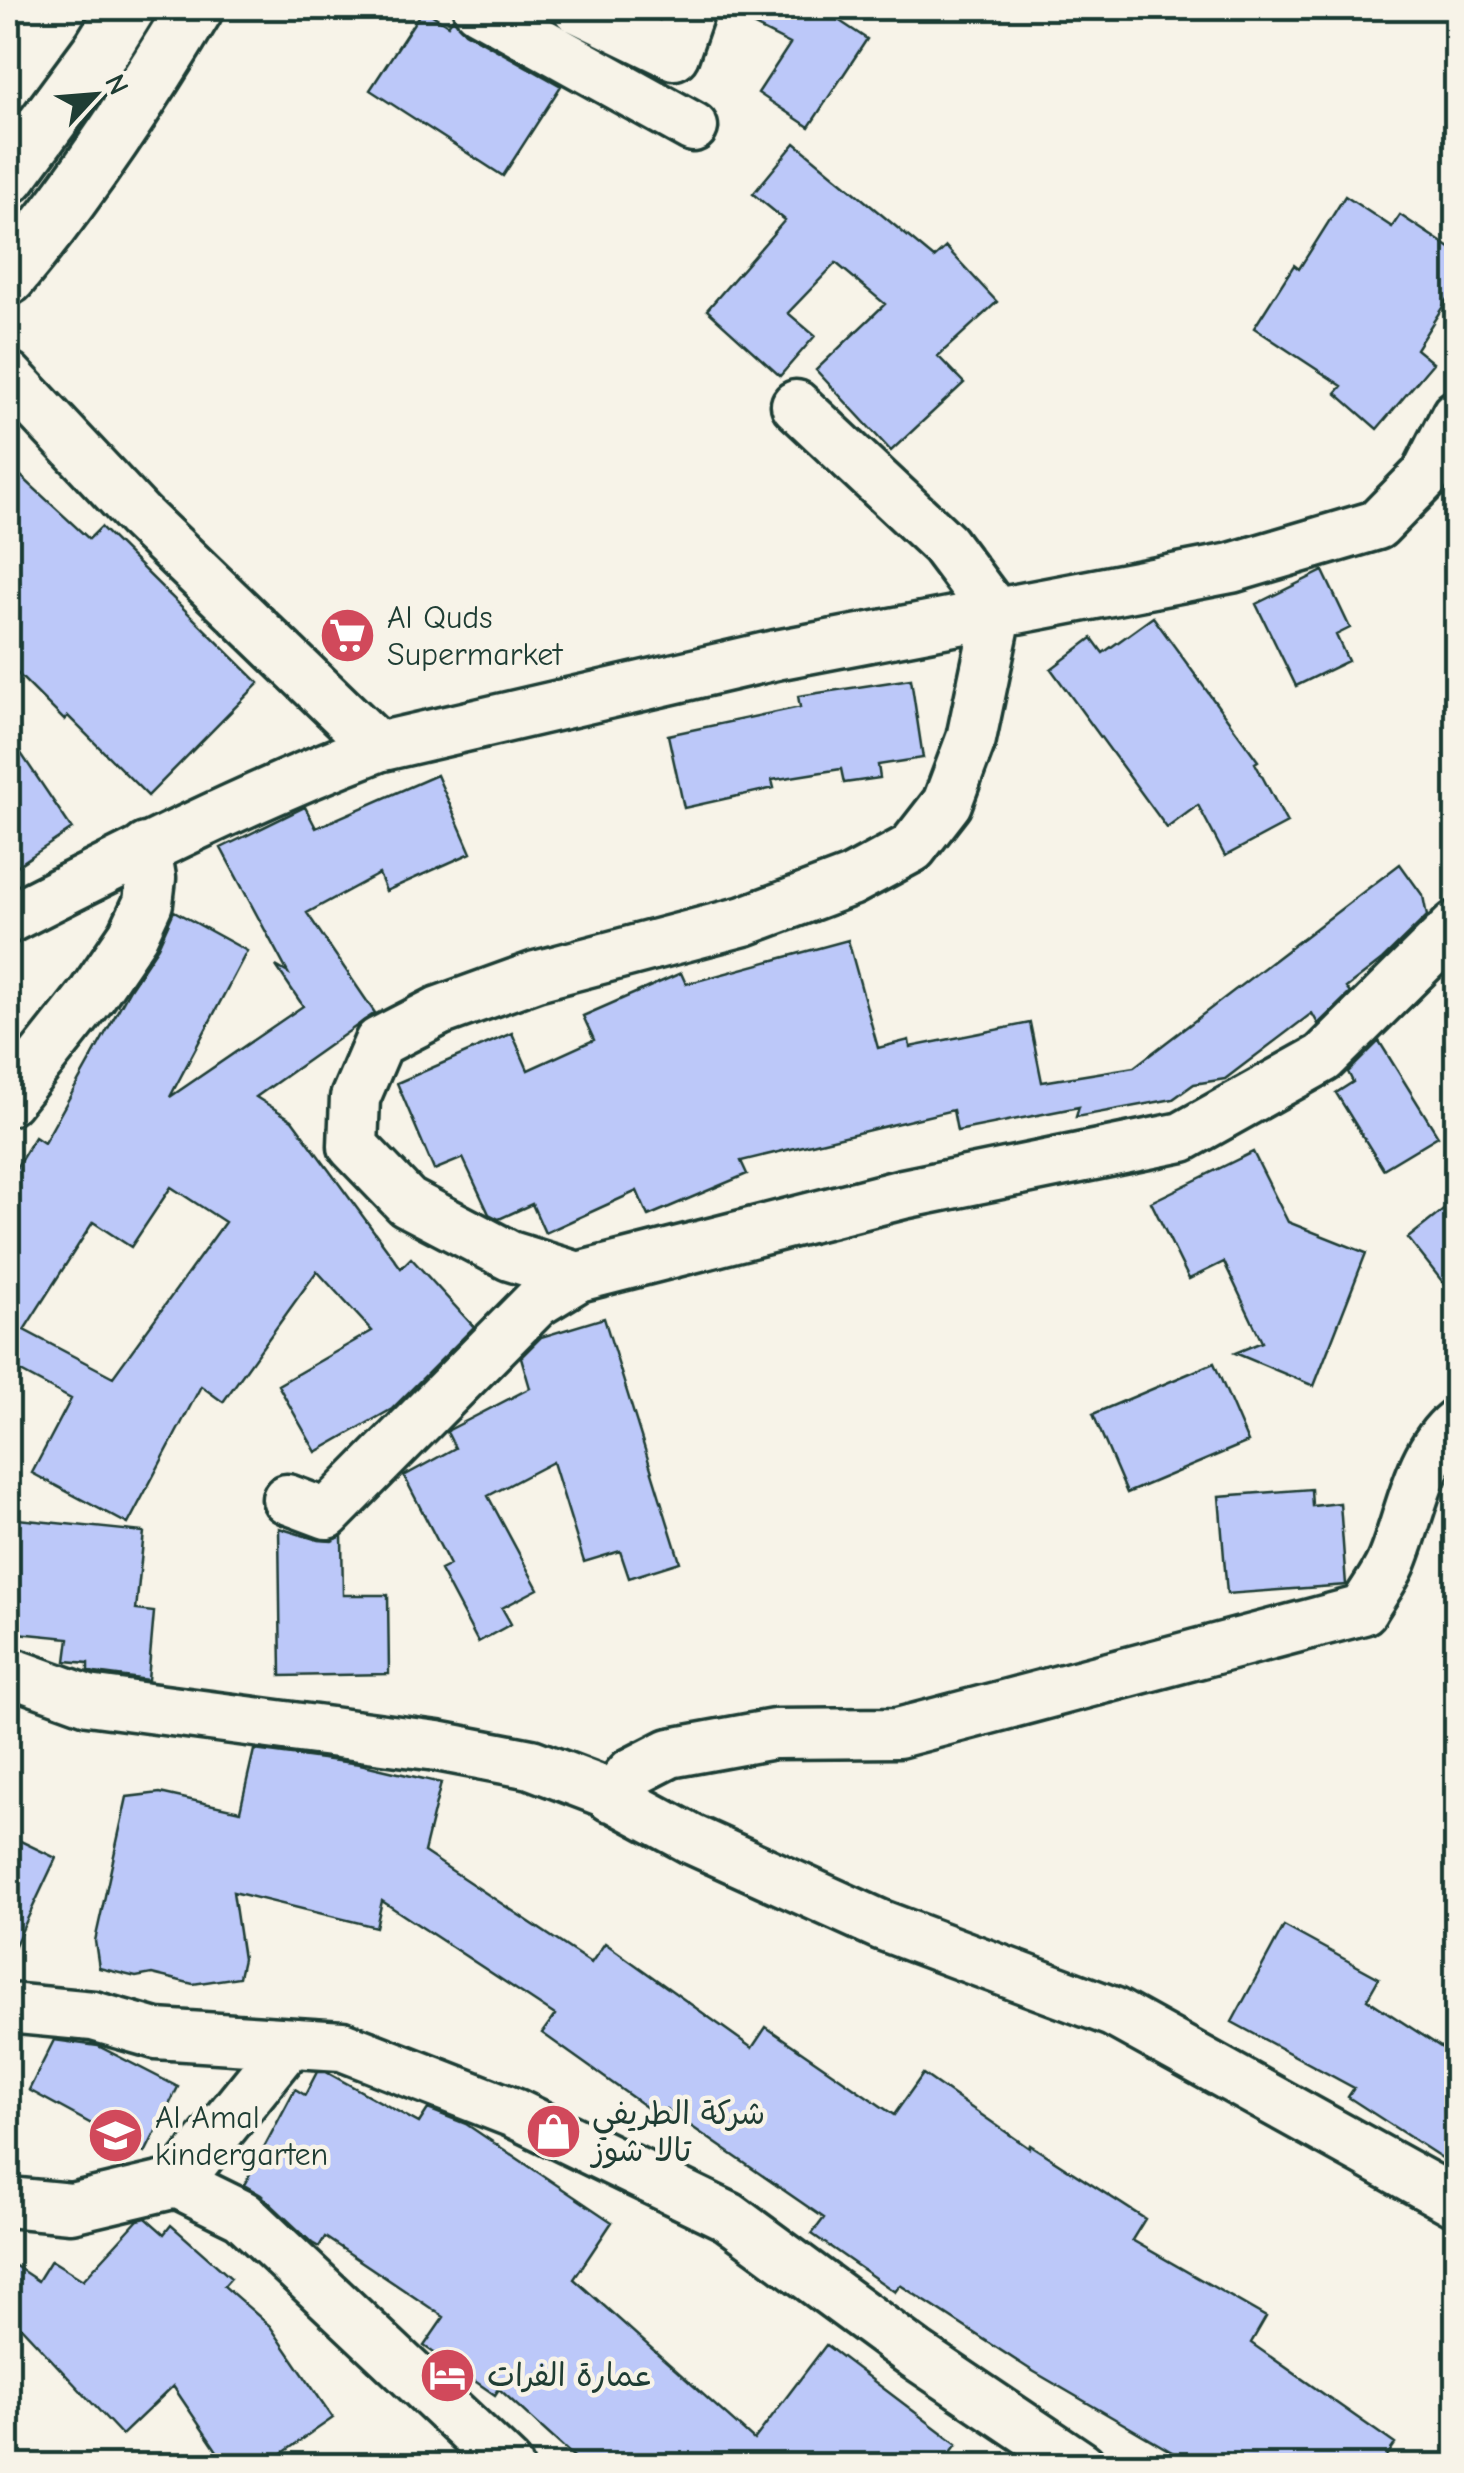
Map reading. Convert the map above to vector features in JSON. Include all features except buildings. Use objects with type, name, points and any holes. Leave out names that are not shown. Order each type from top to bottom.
[{"type":"main road","points":[[8,176],[101,50],[126,8]]},
{"type":"main road","points":[[8,277],[44,234],[195,8]]},
{"type":"street","points":[[478,8],[693,127]]},
{"type":"street","points":[[576,8],[674,56],[690,9]]},
{"type":"street","points":[[8,376],[140,516],[378,747]]},
{"type":"street","points":[[578,1277],[510,1256],[407,1202],[353,1146],[355,1098],[380,1042],[439,1010],[536,976],[744,921],[851,881],[912,848],[947,803],[971,738],[997,615],[944,544],[796,405]]},
{"type":"street","points":[[8,919],[146,848],[378,747],[776,655],[1231,568],[1377,525],[1425,476],[1456,415]]},
{"type":"street","points":[[8,1101],[92,996],[134,935],[148,902],[151,878],[146,848]]},
{"type":"street","points":[[287,1500],[327,1514],[537,1302],[578,1277],[904,1194],[1182,1137],[1324,1058],[1456,926]]},
{"type":"street","points":[[611,1796],[631,1773],[670,1753],[774,1734],[898,1733],[1362,1610],[1389,1566],[1424,1472],[1443,1434],[1456,1423]]},
{"type":"street","points":[[8,1672],[88,1700],[438,1746],[531,1764],[611,1796],[691,1839],[881,1925],[1113,2012],[1456,2202]]},
{"type":"street","points":[[8,2008],[93,2016],[156,2034],[342,2046],[514,2112],[729,2217],[915,2354],[1081,2466]]},
{"type":"street","points":[[8,2202],[71,2208],[176,2183],[290,2043]]},
{"type":"street","points":[[176,2183],[242,2214],[508,2466]]},
{"type":"place","name":"Al Quds Supermarket","points":[[348,635]]},
{"type":"place","name":"شركة الطريفي تالا شوز","points":[[553,2131]]},
{"type":"place","name":"Al Amal kindergarten","points":[[116,2135]]},
{"type":"place","name":"عمارة الفرات","points":[[448,2375]]}]
